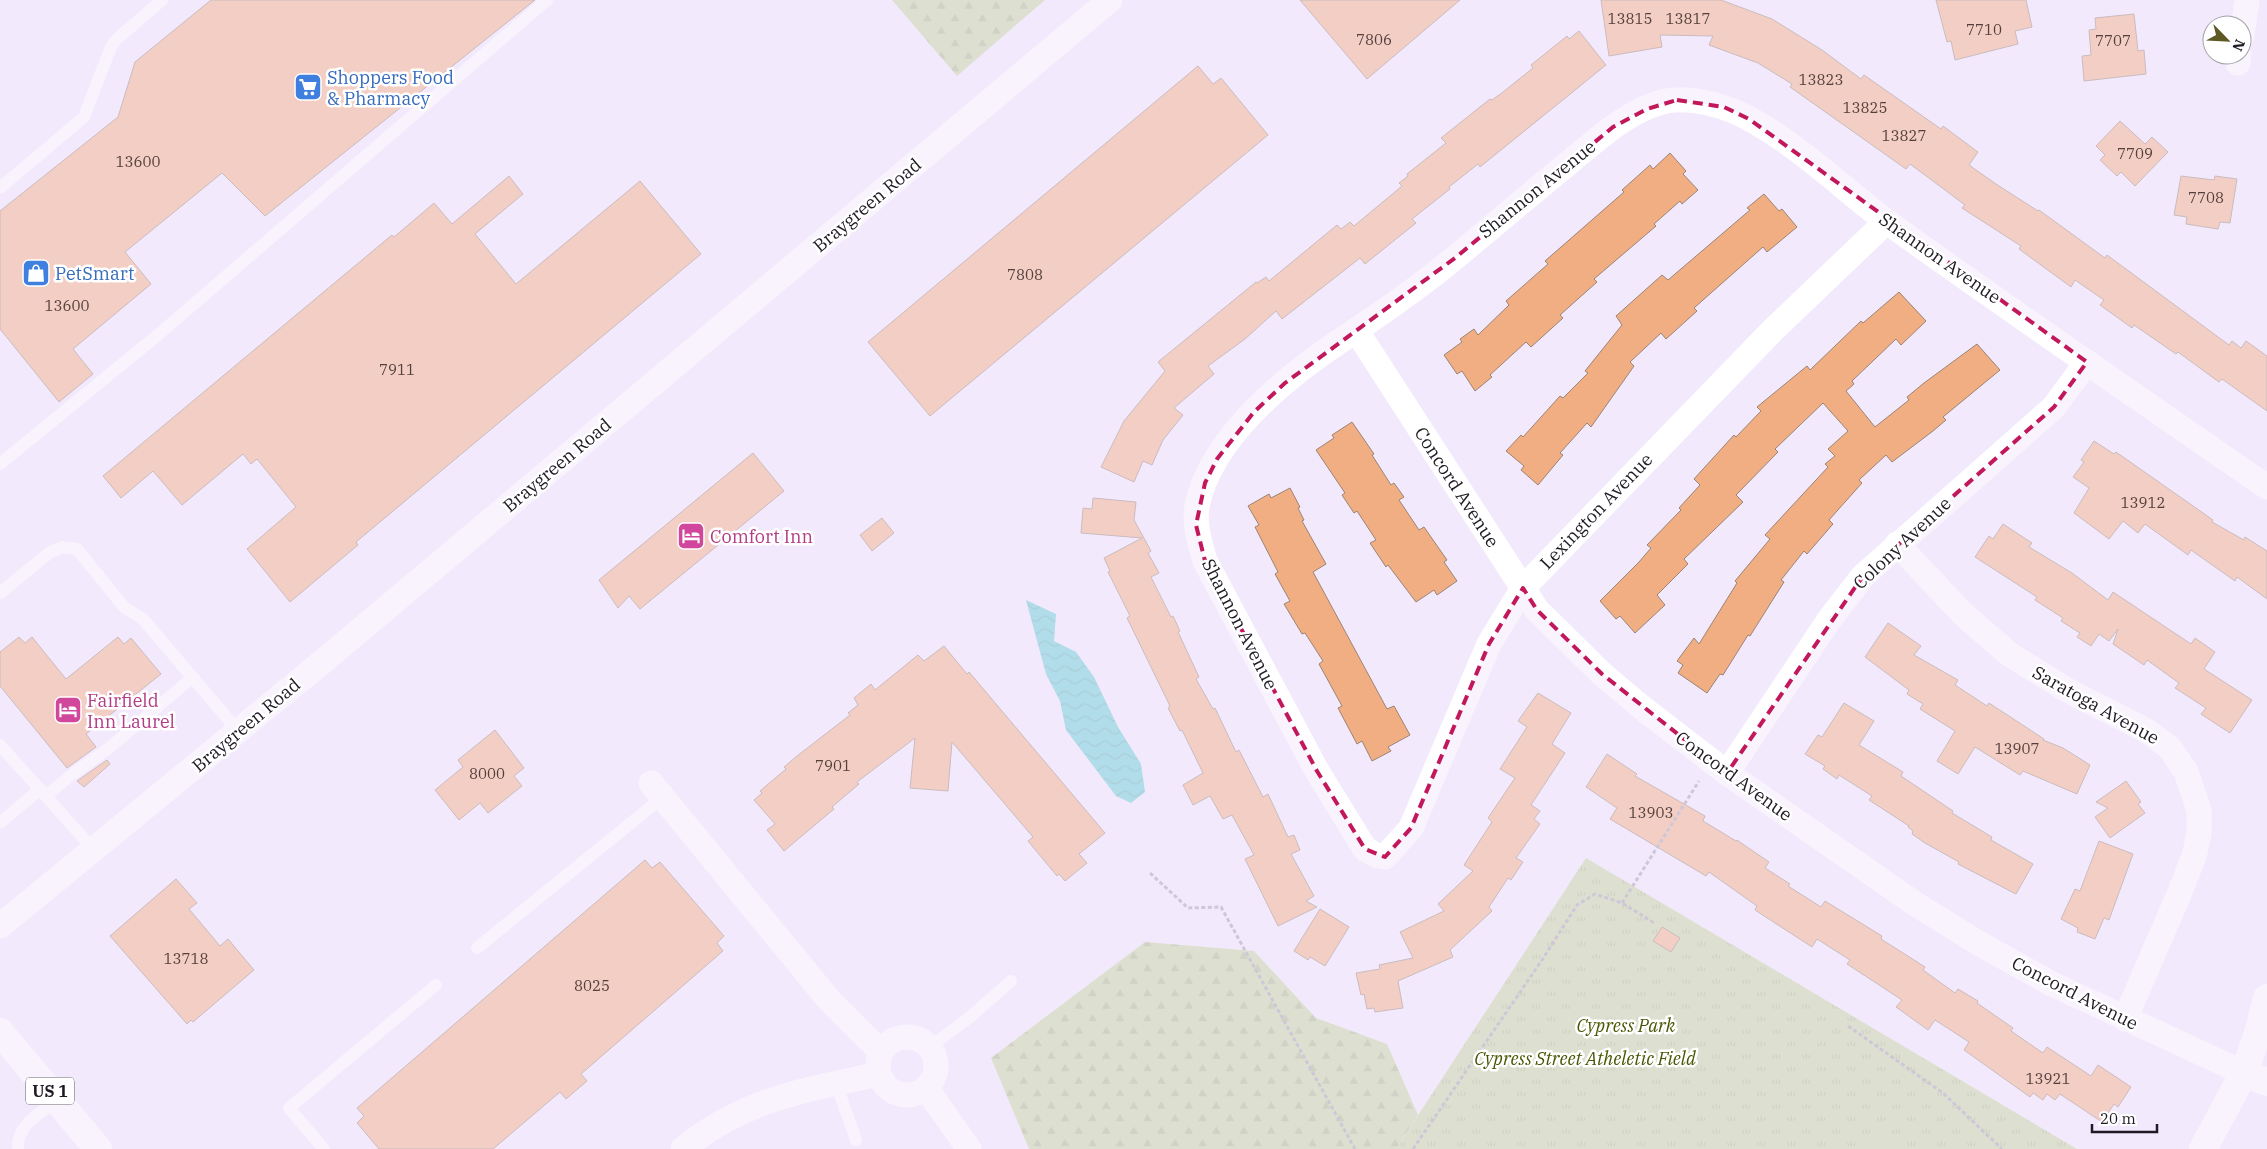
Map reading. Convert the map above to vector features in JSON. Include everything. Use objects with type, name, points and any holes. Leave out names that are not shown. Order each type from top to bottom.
[{"type":"street","name":"Braygreen Road","points":[[0,926],[238,731],[1110,0]]},
{"type":"street","points":[[2245,15],[2247,0]]},
{"type":"street","name":"Shannon Avenue","points":[[1384,857],[1365,849],[1317,771],[1205,561],[1196,525],[1197,506],[1205,483],[1231,437],[1254,412],[1315,357],[1356,330],[1455,258],[1513,207],[1613,127],[1665,101],[1700,102],[1724,108],[1749,118],[1809,160],[1887,221],[2267,487]]},
{"type":"street","name":"Lexington Avenue","points":[[1384,857],[1411,828],[1489,644],[1523,588],[1773,330],[1887,221]]},
{"type":"street","name":"Concord Avenue","points":[[1356,330],[1537,610],[1594,667],[1678,737],[1907,898],[1960,931],[2052,984],[2255,1078]]},
{"type":"street","name":"Colony Avenue","points":[[1719,767],[1851,591],[1875,564],[2054,407],[2087,362]]},
{"type":"street","name":"Saratoga Avenue","points":[[1898,544],[1963,614],[2008,654],[2068,690],[2146,731],[2170,748],[2186,772],[2199,810],[2199,833],[2195,852],[2180,892],[2125,1019]]},
{"type":"street","points":[[657,790],[880,1063],[885,1084],[894,1092],[905,1095],[916,1094],[926,1088],[934,1079],[937,1068],[936,1057],[930,1046],[921,1039],[905,1037],[889,1043],[880,1063],[836,1083],[768,1100],[712,1127],[684,1149]]},
{"type":"street","points":[[2203,1149],[2255,1078],[2258,1033],[2267,998]]},
{"type":"street","name":"US 1","points":[[0,1033],[98,1149]]},
{"type":"street","points":[[926,1088],[969,1149]]},
{"type":"lane","points":[[0,188],[84,117],[111,47],[117,38],[162,0]]},
{"type":"lane","points":[[0,464],[160,334],[548,0]]},
{"type":"lane","points":[[0,593],[49,553],[62,547],[77,549],[124,607],[144,619],[238,731]]},
{"type":"lane","points":[[0,823],[109,748],[193,677]]},
{"type":"lane","points":[[0,745],[94,850]]},
{"type":"lane","points":[[477,948],[657,790]]},
{"type":"lane","points":[[930,1046],[970,1017],[1011,981]]},
{"type":"lane","points":[[324,1149],[289,1108],[436,985]]},
{"type":"lane","points":[[836,1083],[856,1140]]},
{"type":"lane","points":[[18,1149],[17,1140],[25,1124],[57,1100]]},
{"type":"path","points":[[1622,903],[1719,767]]},
{"type":"path","points":[[1150,873],[1188,908],[1221,907],[1355,1149]]},
{"type":"path","points":[[1413,1149],[1542,960],[1577,905],[1595,894],[1622,903],[1656,924]]},
{"type":"path","points":[[1848,1026],[1943,1093],[2002,1149]]},
{"type":"highlighted area","points":[[1677,100],[1724,107],[1749,119],[2087,362],[2054,407],[1863,576],[1727,773],[1602,674],[1537,610],[1523,588],[1489,644],[1411,828],[1385,857],[1365,849],[1317,771],[1205,561],[1196,525],[1205,483],[1217,459],[1254,412],[1285,383],[1455,258],[1613,127],[1647,109]]},
{"type":"green space","points":[[892,0],[1045,0],[957,76]]},
{"type":"green space","name":"Cypress Street Atheletic Field","points":[[1586,858],[2077,1149],[1396,1149]]},
{"type":"green space","points":[[1145,942],[1254,951],[1316,1018],[1387,1044],[1418,1115],[1396,1149],[1029,1149],[991,1058]]},
{"type":"green space","points":[[1872,1142],[1884,1142],[1890,1149],[1852,1149]]},
{"type":"water","points":[[1026,600],[1056,614],[1054,641],[1076,652],[1094,677],[1118,727],[1141,764],[1145,792],[1131,803],[1116,796],[1066,730],[1060,701],[1046,674]]},
{"type":"building","points":[[211,0],[535,0],[265,216],[222,173],[125,252],[151,284],[73,349],[93,374],[59,402],[0,329],[0,211],[118,117],[135,62]]},
{"type":"building","points":[[1300,0],[1460,0],[1367,79]]},
{"type":"building","points":[[1601,0],[1721,0],[1772,19],[1822,50],[1861,79],[1864,75],[1941,129],[1943,126],[1978,152],[1969,165],[1996,184],[2039,210],[2105,258],[2107,255],[2229,345],[2232,341],[2241,348],[2246,341],[2267,356],[2267,411],[2222,379],[2219,382],[2178,352],[2176,354],[2134,325],[2132,328],[2100,305],[2104,300],[2075,280],[2071,287],[2019,249],[2021,246],[1962,208],[1965,205],[1910,164],[1906,169],[1790,87],[1792,84],[1758,63],[1709,45],[1713,36],[1660,35],[1662,47],[1609,56]]},
{"type":"building","points":[[1936,0],[2026,0],[2032,27],[2015,31],[2018,44],[1955,60],[1951,41],[1947,42]]},
{"type":"building","points":[[2134,14],[2138,51],[2144,50],[2146,74],[2084,81],[2082,56],[2091,55],[2089,30],[2096,29],[2095,18]]},
{"type":"building","points":[[1579,31],[1606,65],[1480,167],[1478,164],[1449,187],[1450,189],[1412,219],[1416,223],[1365,264],[1360,258],[1282,319],[1276,311],[1245,339],[1208,366],[1214,374],[1174,408],[1183,415],[1163,440],[1152,465],[1143,461],[1134,482],[1101,467],[1124,421],[1165,371],[1158,362],[1256,282],[1266,277],[1269,281],[1337,225],[1341,229],[1350,222],[1354,226],[1402,186],[1399,183],[1408,176],[1407,174],[1446,143],[1441,138],[1533,68],[1531,65],[1567,36],[1569,39]]},
{"type":"building","points":[[1198,66],[1213,84],[1221,78],[1268,135],[930,416],[868,342]]},
{"type":"building","points":[[2120,121],[2145,144],[2152,137],[2168,152],[2135,186],[2121,172],[2117,176],[2100,160],[2105,155],[2096,146]]},
{"type":"building","points":[[1670,153],[1686,171],[1683,174],[1698,190],[1682,204],[1680,201],[1654,224],[1656,226],[1594,279],[1597,282],[1560,315],[1563,318],[1531,347],[1526,342],[1490,375],[1492,377],[1475,391],[1462,371],[1457,374],[1444,355],[1462,342],[1460,339],[1474,329],[1478,335],[1509,305],[1506,301],[1548,264],[1545,261],[1624,192],[1622,190],[1650,165],[1653,169]]},
{"type":"building","points":[[509,176],[523,194],[475,234],[516,284],[640,181],[701,254],[356,542],[358,545],[290,602],[247,549],[296,507],[257,459],[251,464],[243,454],[182,505],[153,471],[121,498],[103,476],[392,235],[394,237],[434,203],[452,224]]},
{"type":"building","points":[[2181,176],[2214,180],[2215,176],[2237,179],[2230,223],[2220,222],[2218,229],[2186,224],[2187,217],[2174,215]]},
{"type":"building","points":[[1764,194],[1779,211],[1782,209],[1797,227],[1767,252],[1763,247],[1694,308],[1697,311],[1666,339],[1661,333],[1630,362],[1634,366],[1591,427],[1587,423],[1560,453],[1563,455],[1538,485],[1521,470],[1524,466],[1506,451],[1521,435],[1523,437],[1560,396],[1563,398],[1588,373],[1585,371],[1622,325],[1616,316],[1662,275],[1668,280],[1750,210],[1747,208]]},
{"type":"building","points":[[1899,292],[1926,321],[1901,345],[1896,339],[1852,381],[1854,384],[1846,391],[1875,427],[1909,400],[1907,397],[1924,383],[1977,344],[2000,370],[1943,417],[1946,420],[1933,431],[1892,462],[1886,455],[1859,480],[1862,483],[1829,520],[1833,524],[1807,554],[1804,551],[1781,580],[1784,582],[1750,636],[1748,635],[1723,675],[1720,674],[1707,693],[1678,673],[1683,665],[1677,661],[1694,638],[1699,644],[1737,583],[1735,581],[1770,539],[1765,535],[1828,467],[1825,464],[1835,456],[1828,449],[1848,431],[1823,403],[1775,449],[1778,452],[1736,495],[1743,502],[1684,559],[1688,564],[1657,595],[1665,605],[1635,633],[1620,616],[1616,619],[1600,601],[1651,548],[1647,545],[1681,510],[1679,508],[1700,485],[1694,479],[1734,435],[1736,437],[1761,411],[1757,407],[1807,366],[1810,370],[1861,321],[1863,323]]},
{"type":"building","points":[[1352,422],[1374,454],[1372,455],[1391,485],[1394,483],[1404,497],[1399,500],[1419,530],[1424,527],[1447,560],[1444,562],[1457,581],[1437,595],[1434,590],[1416,602],[1388,565],[1386,567],[1370,543],[1376,540],[1357,511],[1354,513],[1342,495],[1345,493],[1316,450],[1334,438],[1332,435]]},
{"type":"building","points":[[2094,441],[2114,454],[2116,452],[2213,520],[2212,522],[2244,540],[2245,537],[2267,551],[2267,599],[2237,577],[2235,581],[2191,550],[2188,555],[2145,524],[2138,533],[2123,521],[2109,539],[2074,513],[2089,488],[2073,477],[2084,462],[2081,460]]},
{"type":"building","name":"Comfort Inn","points":[[753,453],[784,491],[640,609],[629,596],[618,608],[599,580]]},
{"type":"building","points":[[1290,488],[1300,507],[1298,508],[1304,520],[1302,521],[1326,564],[1313,572],[1387,709],[1394,706],[1410,735],[1388,747],[1391,751],[1372,761],[1362,741],[1357,744],[1338,708],[1342,706],[1319,664],[1323,661],[1305,633],[1302,634],[1284,604],[1290,601],[1275,574],[1278,572],[1255,527],[1259,525],[1248,506],[1269,494],[1271,498]]},
{"type":"building","points":[[1093,498],[1136,502],[1134,520],[1151,551],[1148,553],[1159,573],[1151,577],[1180,631],[1178,632],[1199,677],[1196,679],[1213,709],[1215,708],[1236,752],[1239,750],[1263,797],[1268,794],[1288,837],[1294,835],[1300,850],[1291,854],[1314,896],[1306,901],[1317,907],[1278,926],[1245,859],[1254,855],[1232,815],[1223,819],[1210,796],[1193,805],[1183,785],[1203,773],[1182,730],[1180,731],[1168,708],[1170,706],[1127,618],[1130,616],[1108,572],[1110,571],[1104,558],[1142,538],[1081,533],[1083,508],[1092,509]]},
{"type":"building","points":[[882,518],[894,533],[872,551],[860,535]]},
{"type":"building","points":[[2003,524],[2032,543],[2029,547],[2072,573],[2108,600],[2113,592],[2191,644],[2195,638],[2215,652],[2204,669],[2252,700],[2230,733],[2201,714],[2206,708],[2175,688],[2179,683],[2147,660],[2144,665],[2113,644],[2118,629],[2109,641],[2099,634],[2091,646],[2077,637],[2080,633],[2061,621],[2063,618],[2035,600],[2037,597],[1975,557],[1989,536],[1993,539]]},
{"type":"building","points":[[1888,623],[1921,646],[1914,655],[1958,680],[1955,685],[1987,706],[1989,703],[2043,740],[2063,748],[2090,765],[2077,794],[2023,771],[2020,775],[1975,747],[1958,774],[1937,761],[1955,731],[1920,709],[1923,704],[1907,694],[1909,690],[1865,657]]},
{"type":"building","name":"Fairfield Inn Laurel","points":[[19,637],[25,643],[32,637],[66,679],[118,637],[124,644],[131,638],[161,674],[86,734],[96,747],[67,768],[0,686],[0,652]]},
{"type":"building","points":[[944,646],[967,674],[969,672],[1105,833],[1079,854],[1087,863],[1065,881],[1059,874],[1057,876],[1028,841],[1033,837],[952,742],[948,791],[910,788],[915,738],[857,782],[859,784],[832,807],[834,809],[784,851],[767,830],[775,824],[754,800],[762,793],[760,791],[786,769],[784,767],[797,756],[850,715],[848,713],[858,705],[854,698],[871,684],[875,690],[918,655],[924,661]]},
{"type":"building","points":[[1538,693],[1571,713],[1552,744],[1565,753],[1531,805],[1540,811],[1534,819],[1540,824],[1516,858],[1523,862],[1511,880],[1508,878],[1489,907],[1492,911],[1450,950],[1453,957],[1398,981],[1403,1008],[1375,1012],[1374,1008],[1367,1009],[1364,994],[1361,995],[1356,973],[1380,969],[1379,965],[1413,958],[1400,932],[1444,911],[1438,904],[1473,871],[1464,865],[1492,822],[1488,818],[1515,778],[1500,769],[1527,727],[1518,721]]},
{"type":"building","points":[[1844,703],[1874,721],[1859,745],[1903,772],[1901,776],[1953,811],[1952,813],[1992,837],[1991,840],[2033,864],[2016,894],[1958,864],[1959,862],[1925,843],[1912,834],[1913,831],[1909,826],[1869,800],[1872,796],[1839,775],[1837,779],[1823,769],[1825,766],[1805,754],[1818,735],[1822,737]]},
{"type":"building","points":[[495,730],[524,768],[514,776],[522,786],[488,813],[480,803],[459,820],[435,790],[463,767],[458,760]]},
{"type":"building","points":[[1607,754],[1637,774],[1635,776],[1705,816],[1703,821],[1737,840],[1769,862],[1765,868],[1790,884],[1788,886],[1821,907],[1825,901],[1882,936],[1881,939],[1925,967],[1923,970],[1955,993],[1958,989],[1978,1001],[1977,1003],[2013,1028],[2011,1031],[2043,1053],[2047,1047],[2091,1076],[2098,1065],[2131,1087],[2118,1107],[2114,1104],[2102,1122],[2060,1094],[2055,1100],[2047,1094],[2043,1100],[2033,1093],[2030,1097],[1964,1050],[1969,1042],[1935,1020],[1928,1030],[1896,1007],[1902,1000],[1847,964],[1850,960],[1817,939],[1812,947],[1755,910],[1757,906],[1709,872],[1706,876],[1610,819],[1617,808],[1586,787]]},
{"type":"building","points":[[107,760],[110,764],[84,787],[77,781]]},
{"type":"building","points":[[2126,781],[2141,802],[2138,804],[2145,813],[2110,838],[2095,817],[2108,808],[2096,802]]},
{"type":"building","points":[[2099,841],[2133,854],[2109,920],[2104,918],[2095,939],[2077,932],[2078,928],[2061,919],[2075,889],[2080,891]]},
{"type":"building","points":[[645,860],[652,868],[660,862],[724,936],[717,943],[723,951],[581,1074],[587,1081],[566,1099],[560,1092],[493,1149],[379,1149],[357,1123],[364,1116],[357,1108]]},
{"type":"building","points":[[176,879],[197,903],[189,909],[220,946],[228,939],[254,970],[193,1022],[191,1020],[187,1024],[110,936]]},
{"type":"building","points":[[1320,909],[1349,927],[1325,966],[1310,957],[1308,960],[1294,951]]},
{"type":"building","points":[[1662,927],[1680,938],[1671,952],[1653,941]]},
{"type":"place","name":"Shoppers Food & Pharmacy","points":[[308,87]]},
{"type":"place","name":"PetSmart","points":[[36,273]]},
{"type":"place","name":"Comfort Inn","points":[[691,536]]},
{"type":"place","name":"Fairfield Inn Laurel","points":[[68,710]]},
{"type":"park label","name":"Cypress Park","points":[[1626,1025]]}]
